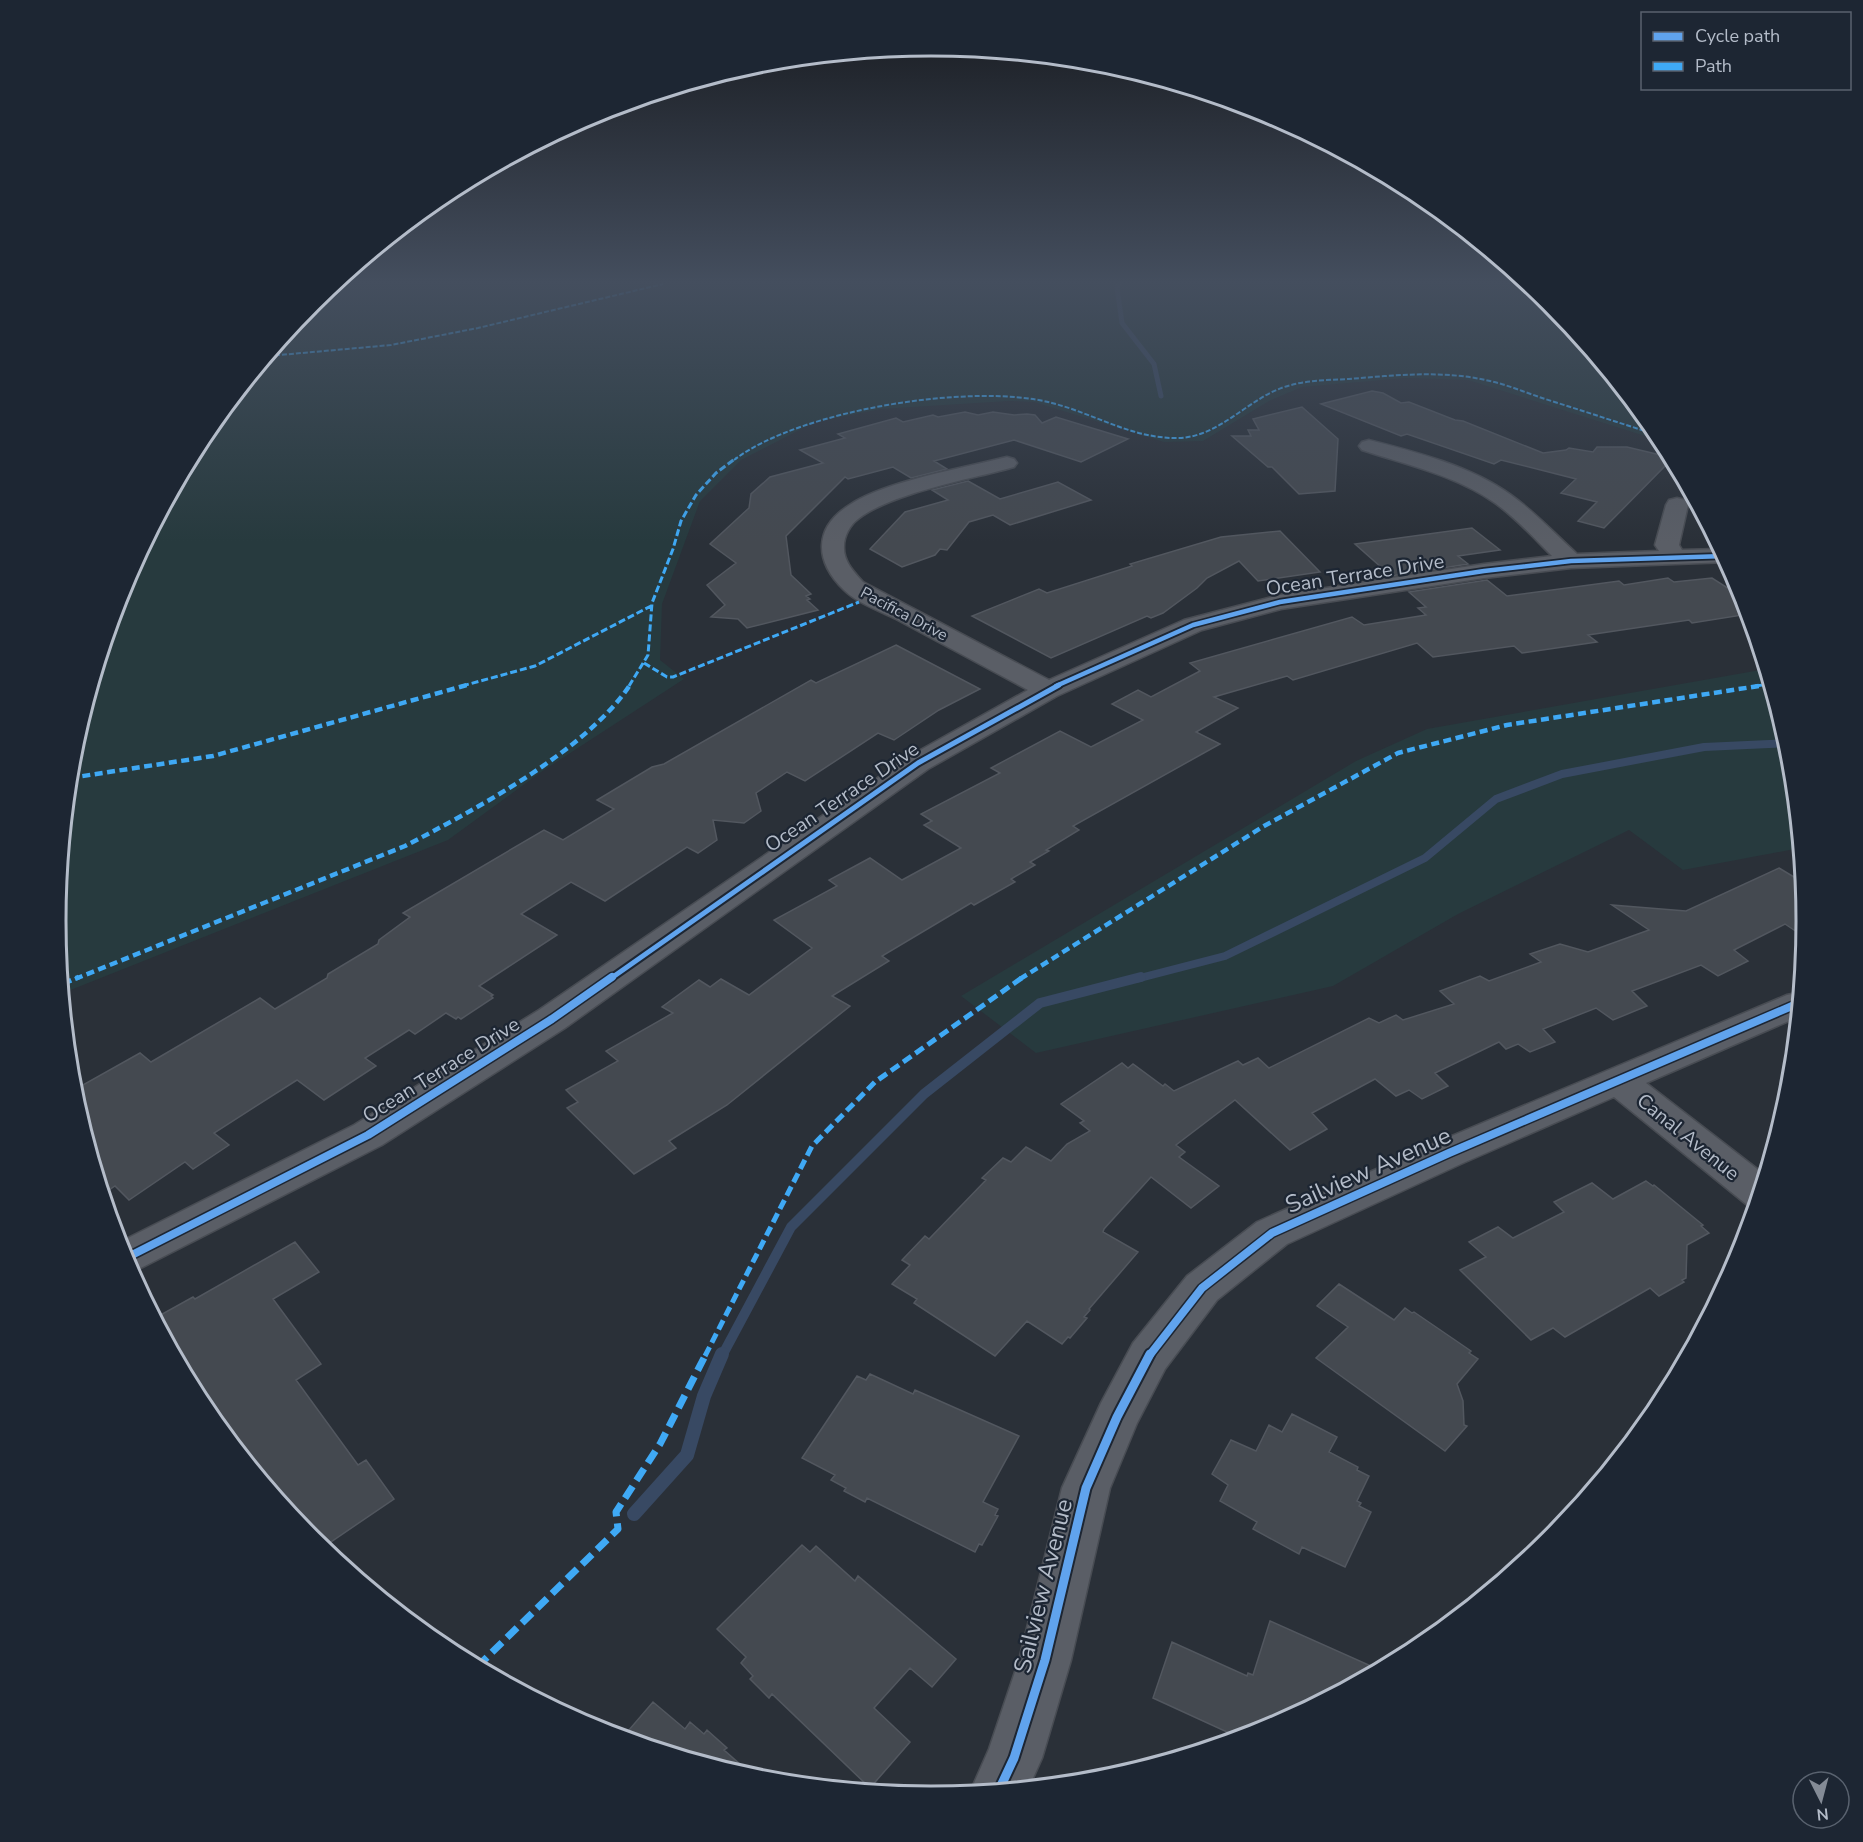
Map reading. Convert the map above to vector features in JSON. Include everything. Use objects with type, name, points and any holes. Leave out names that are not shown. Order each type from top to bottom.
[{"type":"street","points":[[1369,446],[1467,479],[1491,491],[1510,504],[1571,561]]},
{"type":"street","name":"Pacifica Drive","points":[[1007,463],[876,500],[850,514],[836,532],[832,548],[838,567],[854,587],[1048,690]]},
{"type":"street","points":[[1675,557],[1667,545],[1677,505]]},
{"type":"street","name":"Ocean Terrace Drive","points":[[133,1254],[368,1135],[552,1019],[918,763],[1048,690],[1193,624],[1280,602],[1484,571],[1571,561],[1716,556]]},
{"type":"street","name":"Sailview Avenue","points":[[1002,1783],[1014,1758],[1045,1660],[1086,1488],[1117,1417],[1149,1356],[1202,1288],[1272,1233],[1617,1080],[1793,1006]]},
{"type":"street","name":"Canal Avenue","points":[[1617,1080],[1754,1189]]},
{"type":"green space","points":[[265,370],[1598,370],[1649,437],[1468,380],[1406,378],[1302,387],[1269,401],[1203,441],[1164,442],[1034,402],[1009,401],[881,409],[815,422],[741,460],[700,501],[662,604],[660,660],[684,679],[541,772],[448,840],[69,991],[66,921],[73,808],[95,697],[112,643],[155,538],[182,488],[212,440]]},
{"type":"green space","points":[[1760,670],[1780,752],[1790,808],[1794,849],[1683,870],[1629,830],[1458,914],[1333,986],[1036,1053],[961,996],[1356,761],[1427,729]]},
{"type":"building","points":[[1372,391],[1383,393],[1401,403],[1409,402],[1463,421],[1543,453],[1569,448],[1593,452],[1597,447],[1627,447],[1660,455],[1666,465],[1604,528],[1578,521],[1597,502],[1561,493],[1576,479],[1501,460],[1494,464],[1407,434],[1401,436],[1321,404]]},
{"type":"building","points":[[1302,407],[1338,439],[1335,491],[1299,494],[1272,467],[1268,467],[1232,436],[1251,436],[1248,430],[1259,430],[1253,419]]},
{"type":"building","points":[[965,412],[978,415],[993,412],[1035,415],[1042,423],[1056,417],[1128,439],[1081,462],[1014,440],[934,461],[947,469],[911,478],[893,467],[848,479],[845,477],[786,536],[791,575],[811,594],[806,596],[810,599],[807,600],[818,610],[747,628],[738,619],[711,617],[725,605],[707,585],[736,563],[710,544],[749,508],[751,494],[770,477],[823,463],[800,450],[845,438],[838,434],[896,418],[903,422],[933,415],[938,417]]},
{"type":"building","points":[[968,481],[1000,499],[1058,482],[1091,500],[1010,525],[993,515],[969,522],[947,550],[940,549],[935,555],[902,567],[870,549],[905,512],[948,500],[932,490]]},
{"type":"building","points":[[1472,528],[1500,550],[1458,556],[1468,564],[1391,576],[1355,544]]},
{"type":"building","points":[[1280,531],[1320,572],[1258,581],[1239,561],[1207,578],[1163,613],[1151,618],[1147,616],[1051,658],[972,616],[1039,589],[1047,593],[1132,566],[1130,564],[1221,537]]},
{"type":"building","points":[[1668,578],[1674,582],[1712,578],[1731,590],[1741,615],[1692,623],[1689,620],[1588,635],[1597,642],[1522,653],[1514,646],[1433,657],[1417,643],[1293,680],[1287,676],[1214,697],[1238,708],[1196,732],[1220,744],[1073,826],[1079,830],[1030,862],[1035,865],[1011,879],[1015,882],[974,905],[971,903],[882,956],[889,961],[832,996],[850,1006],[727,1105],[669,1141],[676,1148],[634,1174],[567,1108],[578,1102],[566,1090],[618,1061],[606,1051],[673,1013],[662,1007],[699,980],[710,987],[721,979],[749,995],[812,948],[774,920],[837,886],[829,880],[870,858],[902,880],[961,848],[924,825],[932,821],[921,814],[1000,773],[991,768],[1060,731],[1091,747],[1143,720],[1112,704],[1138,690],[1151,697],[1200,671],[1190,663],[1352,617],[1364,625],[1426,615],[1418,608],[1426,607],[1409,592],[1487,580],[1507,596],[1619,581],[1624,585]]},
{"type":"building","points":[[896,645],[980,689],[939,710],[894,740],[878,733],[805,781],[787,772],[756,793],[761,811],[744,823],[713,820],[717,840],[698,853],[687,847],[605,901],[571,882],[521,914],[557,935],[479,986],[493,995],[491,996],[493,998],[461,1019],[458,1017],[456,1019],[446,1013],[415,1034],[409,1030],[365,1058],[376,1066],[324,1100],[297,1080],[214,1133],[229,1145],[193,1169],[185,1162],[129,1200],[115,1186],[109,1190],[95,1145],[82,1085],[140,1053],[151,1062],[260,998],[275,1009],[378,944],[379,940],[410,917],[403,913],[544,830],[563,840],[614,809],[597,800],[652,767],[664,764],[811,680],[816,683]]},
{"type":"building","points":[[1779,868],[1795,878],[1797,932],[1785,924],[1734,950],[1748,961],[1718,976],[1701,965],[1632,991],[1647,1006],[1613,1020],[1596,1008],[1543,1029],[1555,1042],[1530,1052],[1518,1044],[1506,1049],[1499,1042],[1435,1073],[1448,1086],[1422,1099],[1409,1090],[1396,1096],[1375,1079],[1312,1113],[1327,1129],[1290,1150],[1235,1100],[1176,1145],[1185,1152],[1179,1157],[1219,1186],[1191,1208],[1151,1177],[1103,1232],[1138,1252],[1089,1309],[1084,1317],[1087,1318],[1062,1344],[1027,1321],[995,1356],[914,1303],[917,1299],[892,1284],[910,1265],[902,1260],[925,1236],[929,1239],[986,1180],[982,1178],[1003,1158],[1011,1162],[1026,1147],[1051,1161],[1067,1144],[1090,1131],[1080,1123],[1084,1121],[1061,1104],[1122,1063],[1128,1068],[1133,1064],[1163,1086],[1165,1084],[1174,1091],[1238,1061],[1243,1065],[1258,1058],[1269,1068],[1369,1018],[1379,1023],[1396,1015],[1403,1020],[1454,1004],[1440,991],[1480,976],[1489,981],[1541,962],[1530,954],[1560,944],[1588,952],[1649,930],[1612,905],[1686,911]]},
{"type":"building","points":[[1646,1181],[1703,1225],[1701,1226],[1709,1233],[1687,1245],[1686,1278],[1682,1280],[1684,1282],[1659,1296],[1650,1288],[1565,1337],[1553,1328],[1531,1340],[1460,1270],[1486,1257],[1469,1242],[1498,1227],[1513,1238],[1564,1212],[1554,1202],[1592,1183],[1613,1199]]},
{"type":"building","points":[[295,1242],[319,1272],[273,1299],[321,1364],[296,1380],[358,1465],[366,1460],[394,1499],[330,1543],[319,1533],[245,1448],[212,1402],[161,1315],[193,1297],[195,1299]]},
{"type":"building","points":[[1339,1284],[1394,1320],[1405,1308],[1414,1312],[1471,1351],[1469,1353],[1478,1359],[1457,1384],[1463,1401],[1464,1425],[1467,1426],[1445,1451],[1316,1358],[1348,1327],[1317,1306]]},
{"type":"building","points":[[870,1374],[913,1394],[915,1390],[1019,1436],[983,1502],[998,1509],[995,1515],[998,1516],[982,1545],[979,1544],[975,1552],[867,1498],[865,1502],[844,1491],[846,1488],[831,1480],[835,1475],[802,1458],[857,1376],[866,1380]]},
{"type":"building","points":[[1292,1414],[1337,1437],[1329,1452],[1358,1467],[1357,1470],[1369,1476],[1357,1501],[1361,1503],[1359,1506],[1371,1512],[1345,1567],[1302,1547],[1299,1554],[1253,1529],[1257,1522],[1220,1501],[1228,1485],[1212,1474],[1231,1440],[1256,1451],[1269,1425],[1282,1432]]},
{"type":"building","points":[[802,1545],[810,1552],[816,1546],[855,1581],[858,1576],[956,1659],[932,1687],[910,1668],[874,1708],[910,1742],[873,1785],[866,1784],[772,1694],[769,1698],[750,1679],[753,1676],[741,1663],[746,1657],[717,1629]]},
{"type":"building","points":[[1270,1621],[1372,1666],[1314,1697],[1230,1733],[1153,1698],[1172,1642],[1247,1676],[1248,1673],[1253,1675]]},
{"type":"building","points":[[653,1702],[685,1729],[690,1722],[704,1734],[707,1730],[741,1765],[707,1757],[628,1731]]},
{"type":"waterway","points":[[1155,370],[1161,396]]},
{"type":"waterway","points":[[1136,979],[1225,956],[1425,858],[1496,799],[1562,774],[1704,747],[1778,743]]},
{"type":"waterway","points":[[722,1356],[791,1227],[924,1094],[1040,1003],[1141,977]]},
{"type":"waterway","points":[[634,1514],[687,1455],[704,1396],[722,1354]]},
{"type":"marked path","points":[[68,981],[405,846],[504,791],[572,743],[626,690],[645,662],[651,640],[651,610],[654,597],[673,549],[681,521],[696,495],[716,473],[741,454],[768,439],[798,427],[858,410],[970,397],[1013,397],[1052,403],[1147,435],[1180,438],[1205,432],[1261,397],[1290,385],[1381,376],[1436,374],[1491,381],[1644,431]]},
{"type":"marked path","points":[[644,663],[667,677],[673,677],[859,602]]},
{"type":"marked path","points":[[79,777],[213,756],[535,666],[651,606]]},
{"type":"marked path","points":[[483,1661],[618,1529],[616,1512],[660,1444],[812,1146],[875,1082],[1007,987],[1264,826],[1398,753],[1507,725],[1764,685]]},
{"type":"cycle path","points":[[133,1254],[368,1135],[552,1019],[918,763],[1048,690],[1193,625],[1280,602],[1484,571],[1571,561],[1716,556]]},
{"type":"cycle path","points":[[1002,1783],[1014,1758],[1045,1660],[1086,1488],[1117,1417],[1149,1356],[1202,1288],[1272,1233],[1449,1153],[1793,1006]]}]
